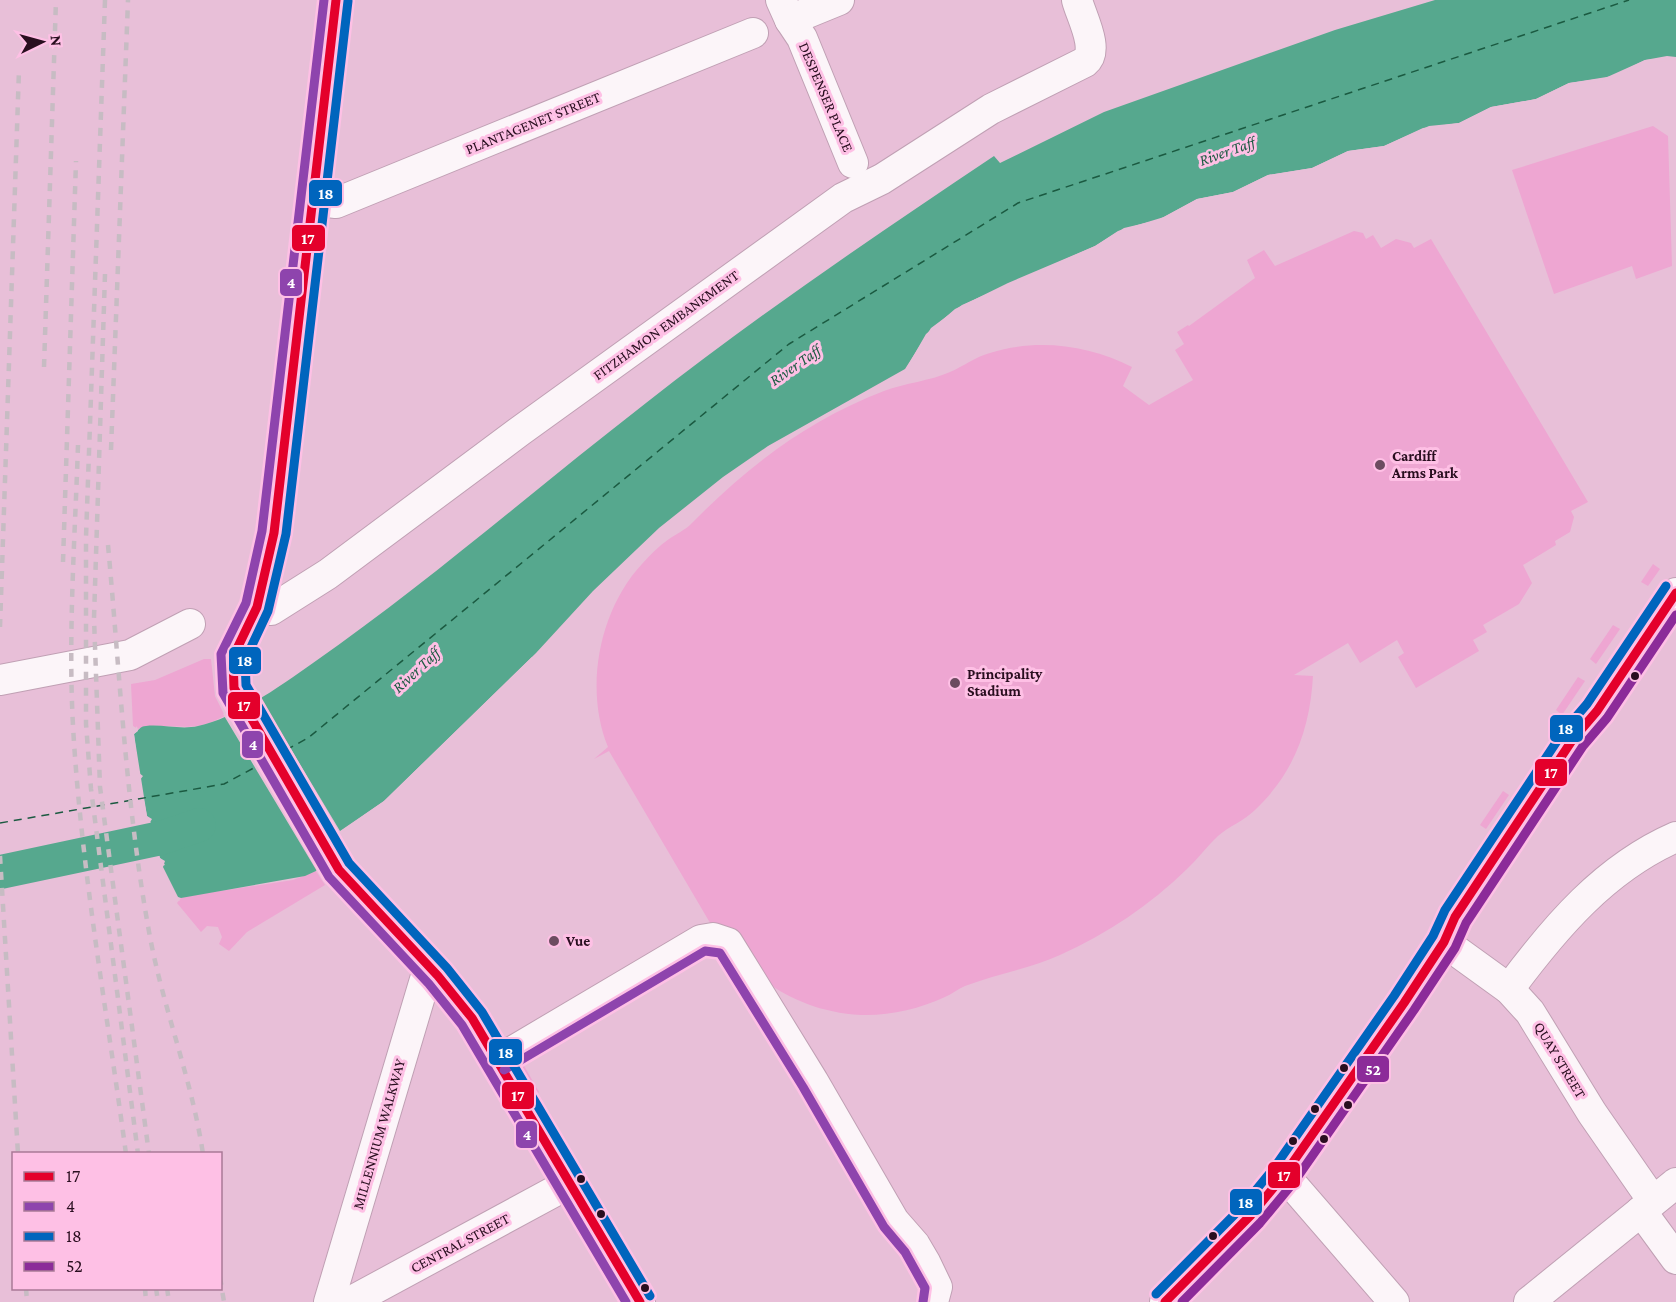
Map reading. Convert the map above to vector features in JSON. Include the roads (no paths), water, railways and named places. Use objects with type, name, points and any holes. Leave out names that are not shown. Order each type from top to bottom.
[{"type":"street","points":[[336,0],[274,533],[257,607],[234,657],[232,679],[239,699],[339,870],[450,989],[498,1060],[640,1302]]},
{"type":"street","points":[[786,10],[838,0]]},
{"type":"street","name":"FITZHAMON EMBANKMENT","points":[[257,607],[271,610],[328,574],[529,424],[843,198],[882,179],[991,109],[1090,58],[1092,48],[1077,0]]},
{"type":"street","name":"DESPENSER PLACE","points":[[786,10],[802,38],[854,163]]},
{"type":"street","name":"PLANTAGENET STREET","points":[[312,200],[336,203],[753,33]]},
{"type":"street","points":[[1165,1302],[1251,1215],[1340,1098],[1444,942],[1455,917],[1573,739],[1598,711],[1676,593]]},
{"type":"street","points":[[0,680],[130,655],[190,624]]},
{"type":"street","points":[[1509,989],[1563,922],[1594,890],[1653,847],[1676,837]]},
{"type":"street","points":[[498,1060],[701,940],[713,938],[728,943],[813,1081],[894,1221],[915,1245],[937,1287],[934,1301]]},
{"type":"street","name":"QUAY STREET","points":[[1444,942],[1509,989],[1538,1023],[1592,1113],[1657,1198],[1676,1259]]},
{"type":"street","name":"MILLENNIUM WALKWAY","points":[[329,1302],[429,966]]},
{"type":"street","points":[[1284,1174],[1394,1302]]},
{"type":"street","name":"CENTRAL STREET","points":[[350,1302],[570,1182]]},
{"type":"street","points":[[1530,1302],[1657,1198]]},
{"type":"water","points":[[1435,0],[1676,0],[1676,57],[1645,60],[1613,76],[1569,83],[1536,99],[1491,107],[1459,123],[1429,126],[1384,146],[1348,151],[1312,168],[1268,175],[1233,192],[1197,199],[1164,217],[1118,231],[1095,246],[962,305],[931,328],[905,369],[768,446],[723,477],[659,528],[593,591],[536,653],[384,801],[341,831],[342,833],[316,871],[305,876],[181,898],[175,896],[162,866],[165,865],[160,858],[147,816],[134,734],[141,728],[144,726],[192,727],[213,722],[258,700],[287,681],[398,600],[731,338],[994,156],[1000,163],[1104,112],[1335,30]]},
{"type":"waterway","name":"River Taff","points":[[0,872],[161,838],[199,825]]},
{"type":"railway","points":[[44,367],[56,0]]},
{"type":"railway","points":[[105,0],[86,537],[86,724],[91,789],[138,1152]]},
{"type":"railway","points":[[111,450],[128,0]]},
{"type":"railway","points":[[0,627],[19,70]]},
{"type":"railway","points":[[63,562],[76,161]]},
{"type":"railway","points":[[105,274],[94,618],[100,787],[149,1152]]},
{"type":"railway","points":[[78,445],[72,621],[73,726],[88,886],[126,1152]]},
{"type":"railway","points":[[108,545],[124,742],[142,888],[156,965],[192,1099],[203,1152]]},
{"type":"railway","points":[[0,856],[18,1152]]},
{"type":"railway","points":[[26,1290],[27,1302]]},
{"type":"railway","points":[[145,1290],[146,1302]]},
{"type":"railway","points":[[156,1290],[158,1302]]},
{"type":"railway","points":[[167,1290],[169,1302]]},
{"type":"railway","points":[[222,1290],[224,1302]]},
{"type":"place","name":"Cardiff Arms Park","points":[[1380,465]]},
{"type":"place","name":"Principality Stadium","points":[[955,683]]},
{"type":"place","name":"Vue","points":[[554,941]]}]
